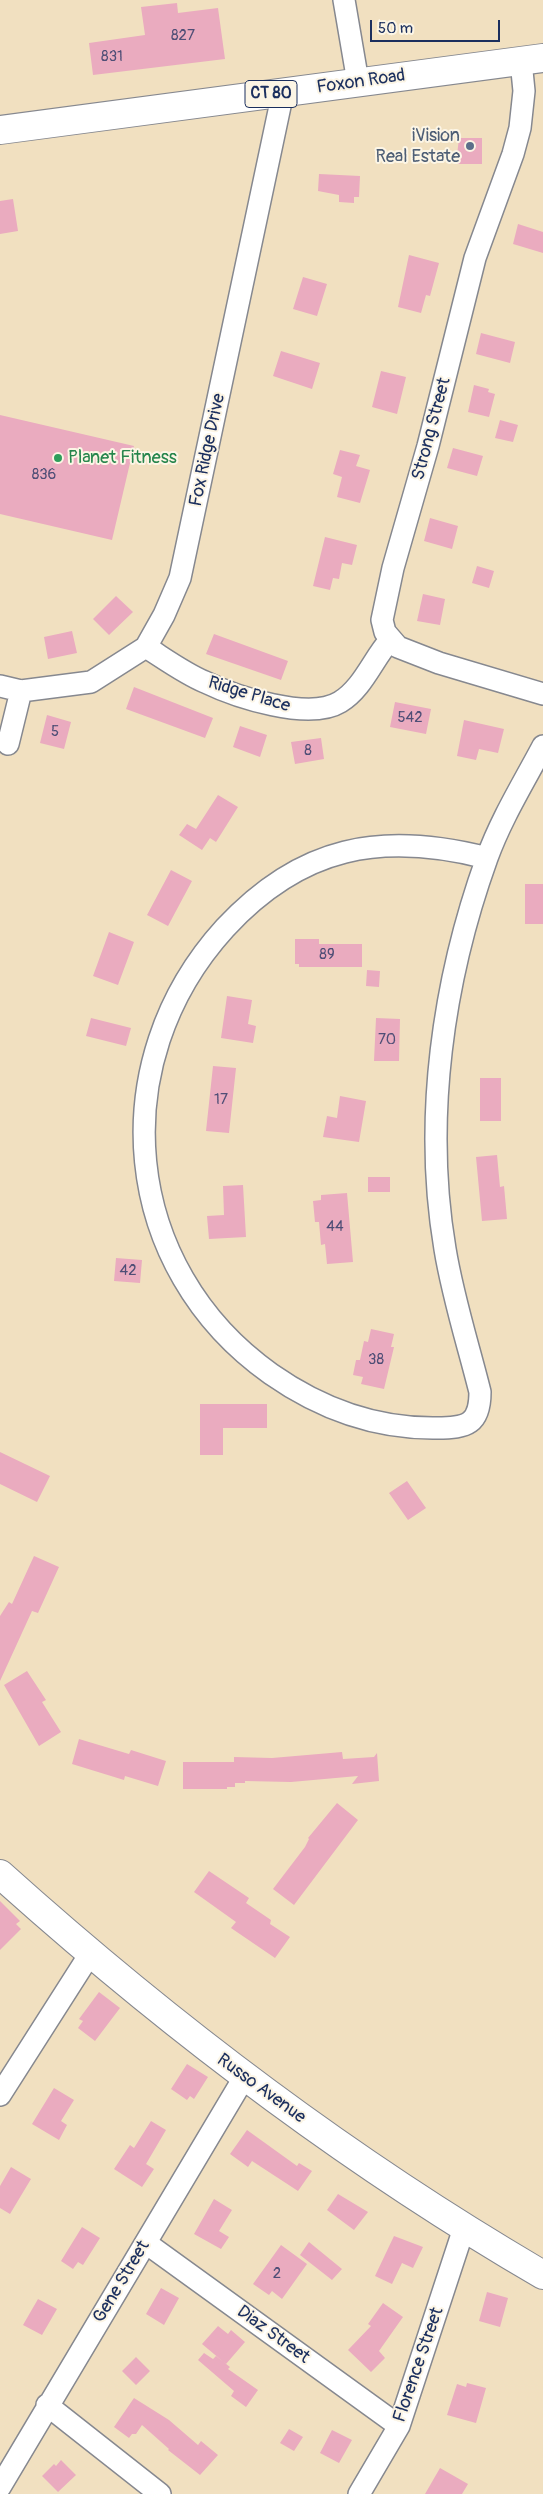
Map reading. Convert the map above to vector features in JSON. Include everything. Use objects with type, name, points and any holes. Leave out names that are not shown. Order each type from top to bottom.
[{"type":"street","points":[[344,0],[358,82]]},
{"type":"street","name":"Foxon Road","points":[[0,130],[532,59]]},
{"type":"street","name":"Strong Street","points":[[390,640],[385,632],[382,620],[393,568],[428,446],[475,258],[513,154],[520,128],[524,91],[532,59]]},
{"type":"street","name":"Fox Ridge Drive","points":[[0,686],[21,691],[91,682],[146,647],[164,614],[180,578],[283,92]]},
{"type":"street","points":[[390,640],[398,647],[415,655],[543,694]]},
{"type":"street","name":"Ridge Place","points":[[146,647],[205,682],[263,703],[294,709],[327,708],[340,702],[354,691],[390,640]]},
{"type":"street","points":[[8,744],[21,691]]},
{"type":"street","points":[[487,858],[451,849],[422,845],[358,849],[328,856],[298,869],[276,883],[235,918],[192,969],[164,1024],[150,1073],[145,1109],[144,1144],[148,1184],[162,1232],[176,1267],[193,1297],[239,1348],[287,1385],[345,1415],[375,1422],[408,1427],[459,1427],[474,1420],[480,1409],[480,1392],[456,1306],[444,1246],[439,1198],[438,1094],[449,1003],[462,940],[495,837],[543,746]]},
{"type":"street","name":"Russo Avenue","points":[[0,1874],[90,1954],[168,2018],[245,2076],[386,2177],[464,2228],[543,2275]]},
{"type":"street","points":[[0,2095],[90,1954]]},
{"type":"street","name":"Gene Street","points":[[0,2487],[47,2405],[245,2076]]},
{"type":"street","name":"Florence Street","points":[[359,2494],[399,2426],[464,2228]]},
{"type":"street","name":"Diaz Street","points":[[146,2243],[399,2426]]},
{"type":"street","points":[[47,2405],[160,2494]]},
{"type":"building","points":[[177,3],[178,13],[218,8],[225,59],[93,75],[89,43],[145,35],[141,7]]},
{"type":"building","points":[[459,138],[482,138],[482,164],[456,164]]},
{"type":"building","points":[[319,174],[360,176],[359,197],[354,197],[354,203],[339,202],[339,195],[318,191]]},
{"type":"building","points":[[13,199],[18,231],[0,234],[0,201]]},
{"type":"building","points":[[518,224],[543,232],[543,253],[513,244]]},
{"type":"building","points":[[409,255],[439,263],[430,296],[426,295],[421,313],[398,307]]},
{"type":"building","points":[[303,277],[327,284],[317,316],[293,309]]},
{"type":"building","points":[[481,333],[515,342],[510,363],[476,354]]},
{"type":"building","points":[[281,351],[320,363],[312,389],[273,376]]},
{"type":"building","points":[[381,371],[406,377],[397,414],[372,407]]},
{"type":"building","points":[[474,385],[489,389],[488,392],[495,394],[489,417],[468,412]]},
{"type":"building","points":[[0,415],[134,446],[112,540],[0,514]]},
{"type":"building","points":[[500,420],[518,425],[513,442],[495,438]]},
{"type":"building","points":[[453,448],[483,456],[477,476],[447,468]]},
{"type":"building","points":[[340,450],[360,455],[356,466],[370,470],[360,503],[337,497],[342,477],[333,474]]},
{"type":"building","points":[[430,518],[458,526],[452,549],[424,541]]},
{"type":"building","points":[[325,537],[357,545],[352,565],[342,563],[339,579],[333,578],[330,590],[313,586]]},
{"type":"building","points":[[477,566],[494,571],[489,588],[472,583]]},
{"type":"building","points":[[423,594],[445,599],[440,625],[417,621]]},
{"type":"building","points":[[116,596],[133,612],[109,635],[93,619]]},
{"type":"building","points":[[72,631],[77,653],[48,659],[44,637]]},
{"type":"building","points":[[214,634],[288,661],[281,680],[206,654]]},
{"type":"building","points":[[134,687],[213,718],[205,738],[126,709]]},
{"type":"building","points":[[395,702],[431,709],[426,734],[390,727]]},
{"type":"building","points":[[47,715],[71,722],[64,749],[40,743]]},
{"type":"building","points":[[464,720],[504,729],[498,753],[479,749],[476,760],[457,756]]},
{"type":"building","points":[[240,726],[267,735],[260,757],[233,747]]},
{"type":"building","points":[[321,738],[324,759],[295,764],[291,742]]},
{"type":"building","points":[[218,795],[238,807],[216,842],[210,838],[202,850],[179,835],[187,824],[196,829]]},
{"type":"building","points":[[171,870],[192,881],[168,926],[147,915]]},
{"type":"building","points":[[525,884],[543,884],[543,924],[525,924]]},
{"type":"building","points":[[109,932],[134,942],[118,985],[93,976]]},
{"type":"building","points":[[295,939],[319,939],[319,944],[362,944],[362,967],[299,967],[299,964],[295,964]]},
{"type":"building","points":[[367,970],[380,971],[379,987],[366,986]]},
{"type":"building","points":[[227,996],[252,1000],[248,1024],[256,1026],[253,1043],[221,1038]]},
{"type":"building","points":[[91,1018],[131,1028],[126,1046],[86,1036]]},
{"type":"building","points":[[376,1018],[400,1019],[399,1061],[374,1061]]},
{"type":"building","points":[[213,1066],[236,1068],[229,1133],[206,1131]]},
{"type":"building","points":[[480,1078],[501,1078],[501,1121],[480,1121]]},
{"type":"building","points":[[340,1096],[366,1101],[359,1142],[323,1137],[327,1116],[337,1118]]},
{"type":"building","points":[[497,1155],[500,1187],[504,1186],[507,1219],[482,1221],[476,1157]]},
{"type":"building","points":[[368,1177],[390,1177],[390,1192],[368,1192]]},
{"type":"building","points":[[243,1185],[246,1237],[209,1239],[207,1216],[224,1215],[223,1186]]},
{"type":"building","points":[[347,1193],[353,1262],[327,1264],[325,1244],[321,1245],[319,1222],[315,1222],[313,1201],[321,1200],[321,1195]]},
{"type":"building","points":[[116,1258],[142,1260],[140,1283],[114,1281]]},
{"type":"building","points":[[371,1329],[394,1334],[391,1347],[394,1347],[384,1389],[361,1384],[363,1377],[353,1375],[356,1360],[360,1360],[364,1341],[368,1342]]},
{"type":"building","points":[[200,1404],[267,1404],[267,1428],[223,1428],[223,1455],[200,1455]]},
{"type":"building","points":[[0,1452],[50,1476],[37,1502],[0,1484]]},
{"type":"building","points":[[407,1481],[426,1508],[408,1520],[389,1493]]},
{"type":"building","points":[[34,1556],[59,1567],[38,1613],[32,1611],[0,1681],[0,1616],[9,1602],[12,1604]]},
{"type":"building","points":[[27,1671],[46,1700],[42,1702],[61,1732],[39,1746],[4,1685]]},
{"type":"building","points":[[79,1739],[129,1754],[131,1750],[166,1761],[158,1786],[125,1776],[124,1780],[72,1764]]},
{"type":"building","points":[[342,1752],[343,1759],[374,1757],[377,1753],[379,1781],[352,1784],[358,1776],[291,1782],[245,1781],[245,1783],[235,1783],[235,1787],[227,1787],[227,1789],[183,1789],[183,1762],[234,1762],[234,1757],[272,1758]]},
{"type":"building","points":[[337,1803],[358,1820],[294,1905],[273,1889],[305,1847],[308,1838]]},
{"type":"building","points":[[209,1871],[249,1898],[246,1903],[271,1920],[270,1924],[290,1937],[275,1958],[231,1928],[236,1922],[194,1892]]},
{"type":"building","points":[[0,1901],[20,1921],[16,1924],[21,1929],[0,1950]]},
{"type":"building","points":[[99,1992],[120,2008],[95,2041],[78,2028],[83,2021],[79,2019]]},
{"type":"building","points":[[187,2064],[208,2077],[194,2099],[190,2096],[187,2100],[171,2089]]},
{"type":"building","points":[[54,2088],[74,2100],[61,2121],[67,2125],[59,2140],[32,2124]]},
{"type":"building","points":[[151,2121],[166,2130],[146,2164],[154,2169],[142,2187],[114,2169],[130,2145],[134,2148]]},
{"type":"building","points":[[247,2130],[297,2166],[299,2163],[312,2171],[298,2191],[252,2161],[248,2167],[230,2154]]},
{"type":"building","points":[[11,2167],[31,2179],[10,2214],[0,2208],[0,2186]]},
{"type":"building","points":[[338,2194],[368,2212],[354,2230],[327,2210]]},
{"type":"building","points":[[214,2199],[232,2210],[219,2231],[229,2237],[221,2249],[194,2234]]},
{"type":"building","points":[[82,2227],[100,2238],[83,2265],[78,2262],[73,2269],[61,2261]]},
{"type":"building","points":[[394,2236],[423,2247],[413,2268],[402,2263],[392,2284],[375,2276]]},
{"type":"building","points":[[309,2242],[342,2269],[332,2280],[300,2255]]},
{"type":"building","points":[[281,2245],[307,2264],[282,2299],[272,2291],[269,2295],[253,2284]]},
{"type":"building","points":[[161,2288],[179,2298],[164,2325],[146,2314]]},
{"type":"building","points":[[487,2292],[508,2298],[500,2327],[479,2321]]},
{"type":"building","points":[[38,2299],[57,2309],[42,2335],[23,2325]]},
{"type":"building","points":[[383,2303],[403,2317],[379,2351],[385,2358],[371,2372],[348,2350],[371,2326],[368,2324]]},
{"type":"building","points":[[218,2326],[228,2334],[231,2330],[245,2342],[226,2364],[202,2344]]},
{"type":"building","points":[[204,2353],[213,2359],[216,2356],[230,2367],[228,2369],[258,2390],[246,2407],[231,2396],[234,2391],[198,2360]]},
{"type":"building","points":[[136,2357],[150,2371],[136,2385],[122,2371]]},
{"type":"building","points":[[467,2383],[486,2388],[476,2423],[447,2415],[457,2384],[466,2387]]},
{"type":"building","points":[[134,2398],[169,2420],[198,2445],[201,2441],[218,2455],[200,2475],[168,2450],[142,2425],[136,2434],[132,2434],[129,2438],[114,2427]]},
{"type":"building","points":[[289,2429],[303,2437],[294,2451],[280,2443]]},
{"type":"building","points":[[332,2430],[352,2440],[339,2463],[320,2453]]},
{"type":"building","points":[[61,2460],[76,2475],[58,2492],[42,2476]]},
{"type":"building","points":[[440,2468],[468,2484],[462,2494],[425,2494]]},
{"type":"place","name":"iVision Real Estate","points":[[470,146]]},
{"type":"place","name":"Planet Fitness","points":[[58,458]]}]
